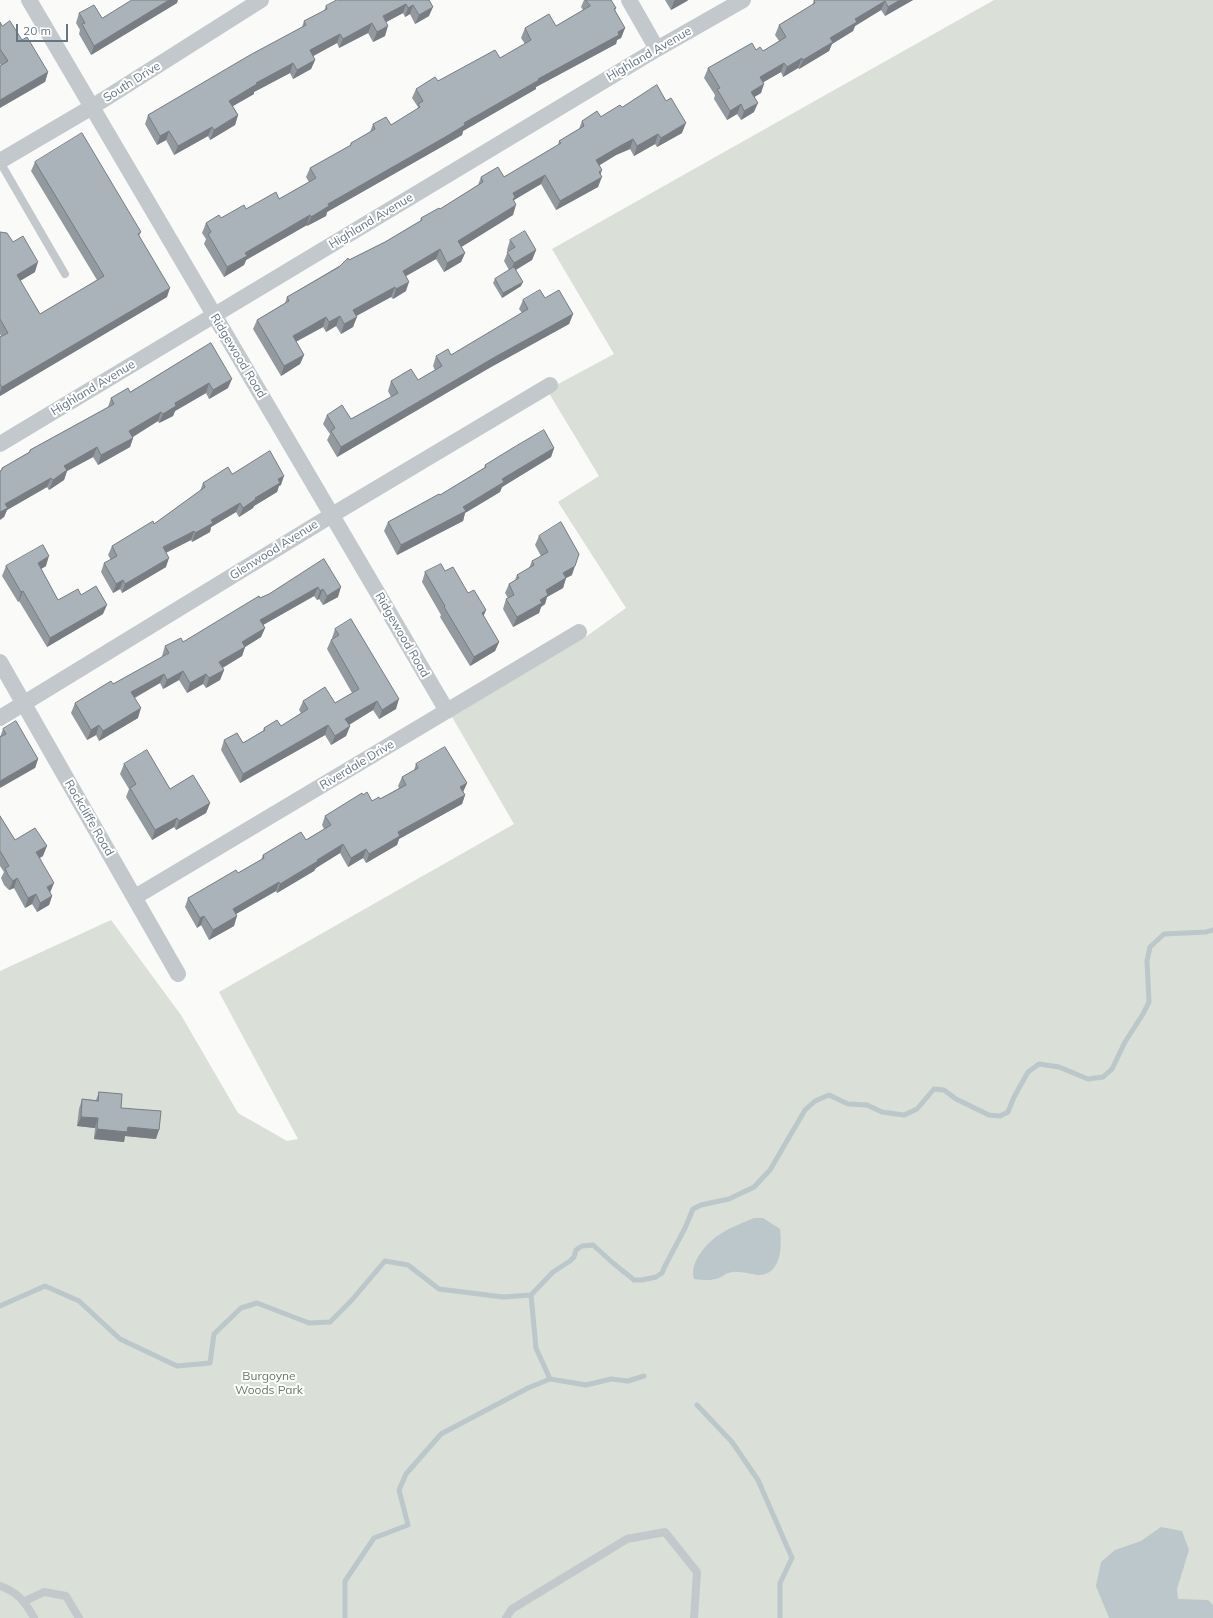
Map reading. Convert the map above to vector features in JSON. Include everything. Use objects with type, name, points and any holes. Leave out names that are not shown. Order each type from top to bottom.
[{"type":"street","name":"Ridgewood Road","points":[[29,0],[447,711]]},
{"type":"street","name":"South Drive","points":[[0,161],[92,108],[261,0]]},
{"type":"street","points":[[629,0],[657,49]]},
{"type":"street","name":"Highland Avenue","points":[[0,444],[657,49],[743,0]]},
{"type":"street","name":"Glenwood Avenue","points":[[0,718],[332,515],[550,385]]},
{"type":"street","name":"Riverdale Drive","points":[[134,896],[579,632]]},
{"type":"street","name":"Rockcliffe Road","points":[[0,662],[178,974]]},
{"type":"lane","points":[[0,161],[65,274]]},
{"type":"lane","points":[[506,1618],[512,1609],[627,1539],[665,1532],[697,1572],[694,1618]]},
{"type":"lane","points":[[0,1586],[9,1588],[25,1601],[34,1618]]},
{"type":"lane","points":[[25,1601],[44,1592],[66,1596],[79,1618]]},
{"type":"green space","name":"Burgoyne Woods Park","points":[[994,0],[1213,0],[1213,1618],[0,1618],[0,971],[111,920],[181,1015],[238,1113],[287,1141],[298,1139],[219,992],[514,824],[448,710],[584,638],[626,608],[558,502],[599,476],[547,390],[614,354],[552,249]]},
{"type":"shaded area","points":[[754,1218],[763,1218],[780,1229],[781,1244],[779,1259],[771,1271],[765,1274],[757,1275],[742,1272],[729,1273],[713,1280],[694,1279],[693,1272],[697,1259],[711,1241],[733,1227]]},
{"type":"shaded area","points":[[1161,1527],[1182,1531],[1189,1550],[1177,1589],[1178,1599],[1208,1600],[1213,1605],[1213,1618],[1109,1618],[1096,1586],[1101,1562],[1115,1550],[1141,1541]]},
{"type":"building","points":[[132,0],[169,0],[94,46],[82,24],[85,23],[79,13],[94,5],[102,18]]},
{"type":"building","points":[[337,0],[429,0],[433,7],[419,15],[413,5],[408,8],[406,4],[383,16],[388,26],[377,32],[372,23],[343,39],[340,34],[310,50],[315,60],[297,70],[293,63],[256,83],[257,84],[229,101],[238,115],[214,130],[212,127],[178,146],[169,131],[160,136],[148,115],[250,55],[306,25],[304,21],[327,9],[326,6]]},
{"type":"building","points":[[586,0],[611,0],[616,8],[614,9],[625,28],[618,32],[619,35],[538,79],[539,80],[464,123],[465,125],[447,136],[328,204],[329,206],[311,217],[310,215],[245,253],[247,256],[227,267],[208,234],[211,232],[206,223],[219,215],[221,218],[244,205],[246,209],[276,192],[279,199],[316,178],[310,168],[351,145],[351,143],[375,129],[373,124],[386,117],[391,125],[420,107],[418,104],[423,101],[416,89],[435,77],[438,81],[495,50],[500,58],[531,40],[525,28],[549,14],[556,26],[590,6]]},
{"type":"building","points":[[900,0],[888,7],[885,1],[855,19],[857,22],[830,38],[833,42],[803,60],[802,58],[787,67],[784,63],[760,77],[764,84],[751,92],[758,103],[744,111],[741,104],[730,111],[717,89],[720,88],[708,68],[752,43],[756,50],[760,47],[763,51],[786,37],[779,25],[815,3],[814,1]]},
{"type":"building","points":[[10,21],[22,40],[27,37],[48,72],[0,100],[0,66],[8,61],[0,49],[0,22],[2,26]]},
{"type":"building","points":[[657,85],[666,101],[671,98],[686,123],[661,138],[658,134],[637,146],[633,139],[596,160],[602,170],[599,172],[602,177],[560,201],[545,175],[513,193],[515,197],[513,199],[516,205],[458,241],[465,253],[447,263],[440,249],[403,271],[409,282],[396,289],[395,287],[353,310],[357,317],[344,324],[340,316],[329,322],[326,317],[293,336],[304,355],[284,366],[257,320],[289,301],[287,297],[339,267],[348,258],[349,260],[385,242],[422,220],[421,218],[439,208],[440,209],[483,182],[481,177],[498,167],[504,177],[561,143],[559,141],[584,126],[582,121],[597,111],[601,117],[620,105],[622,107]]},
{"type":"building","points":[[82,133],[141,232],[138,234],[170,288],[2,387],[0,384],[0,337],[8,333],[0,319],[0,232],[7,233],[13,242],[23,236],[38,262],[17,275],[40,314],[104,276],[35,162]]},
{"type":"building","points":[[525,231],[536,250],[514,263],[507,252],[515,247],[510,240]]},
{"type":"building","points":[[514,267],[523,282],[503,293],[495,279]]},
{"type":"building","points":[[540,290],[545,298],[559,290],[573,314],[495,357],[341,447],[331,431],[335,428],[327,415],[342,405],[351,419],[398,393],[391,381],[411,369],[418,380],[442,366],[436,356],[448,349],[451,355],[528,309],[523,300]]},
{"type":"building","points":[[211,343],[232,379],[213,390],[209,383],[175,403],[176,406],[163,414],[161,412],[129,431],[133,438],[101,455],[97,447],[64,466],[67,470],[53,480],[51,478],[5,504],[8,508],[0,512],[0,471],[2,468],[30,452],[30,450],[114,404],[111,398],[128,388],[130,392]]},
{"type":"building","points":[[544,430],[554,448],[502,479],[504,482],[463,507],[466,511],[401,545],[388,522],[439,494],[440,495],[486,467],[485,465]]},
{"type":"building","points":[[270,451],[284,476],[278,479],[280,483],[255,498],[256,499],[243,508],[240,503],[211,520],[213,523],[195,533],[194,531],[163,547],[169,558],[125,584],[123,580],[116,584],[104,563],[117,556],[112,546],[153,521],[154,524],[205,487],[203,483],[228,467],[232,474]]},
{"type":"building","points":[[561,522],[579,554],[575,566],[563,573],[566,578],[546,590],[548,595],[540,600],[542,603],[517,617],[506,599],[514,595],[509,584],[519,578],[517,575],[534,565],[532,561],[548,552],[539,536]]},
{"type":"building","points":[[43,545],[49,556],[38,563],[58,600],[78,589],[81,595],[96,586],[107,605],[50,638],[23,591],[21,592],[6,566]]},
{"type":"building","points":[[324,559],[341,587],[327,596],[323,589],[320,591],[318,587],[260,620],[265,628],[242,642],[245,647],[219,662],[224,670],[209,678],[206,674],[190,683],[183,671],[167,680],[164,674],[131,692],[141,708],[103,731],[99,725],[91,730],[75,703],[111,681],[113,684],[169,653],[165,646],[181,638],[183,642],[259,596],[260,598],[269,594]]},
{"type":"building","points":[[441,564],[445,571],[453,567],[468,593],[474,590],[486,610],[482,613],[499,642],[474,657],[425,572]]},
{"type":"building","points":[[351,619],[399,699],[382,710],[377,701],[345,719],[350,726],[335,736],[328,725],[243,774],[224,740],[237,733],[243,743],[265,730],[264,728],[277,720],[281,726],[308,709],[303,701],[325,687],[335,703],[359,689],[331,640],[339,635],[335,629]]},
{"type":"building","points":[[16,721],[38,759],[0,781],[0,737],[6,734],[3,729]]},
{"type":"building","points":[[445,747],[467,783],[460,787],[465,795],[398,832],[400,836],[369,854],[366,849],[351,858],[343,844],[280,884],[279,882],[233,909],[237,916],[213,930],[204,916],[200,918],[188,898],[236,870],[238,873],[264,858],[263,855],[301,832],[306,840],[331,825],[325,816],[362,793],[363,795],[367,792],[372,801],[379,797],[380,799],[406,785],[402,777],[418,768],[416,764]]},
{"type":"building","points":[[147,750],[170,789],[193,775],[210,803],[179,821],[177,818],[155,830],[130,788],[136,784],[124,764]]},
{"type":"building","points":[[0,816],[15,840],[35,828],[47,846],[36,852],[54,883],[47,887],[52,896],[40,903],[36,894],[28,898],[17,878],[13,881],[8,875],[5,868],[9,866],[0,851]]},
{"type":"building","points":[[99,1092],[122,1094],[121,1108],[161,1111],[159,1130],[128,1127],[127,1132],[97,1129],[98,1118],[81,1117],[82,1099],[98,1101]]},
{"type":"waterway","points":[[0,1306],[45,1286],[79,1301],[120,1339],[177,1366],[210,1363],[214,1334],[241,1308],[257,1303],[309,1323],[330,1322],[351,1301],[385,1261],[408,1265],[439,1289],[503,1297],[531,1295],[553,1272],[570,1261],[574,1257],[576,1250],[582,1246],[593,1245],[634,1280],[656,1277],[662,1273],[693,1209],[701,1205],[729,1199],[754,1187],[770,1170],[805,1110],[815,1101],[829,1095],[848,1104],[867,1105],[882,1112],[904,1115],[917,1109],[934,1089],[944,1090],[956,1099],[989,1115],[1000,1116],[1008,1112],[1014,1097],[1028,1072],[1039,1064],[1059,1067],[1088,1079],[1103,1077],[1112,1069],[1125,1042],[1149,1002],[1147,961],[1150,947],[1164,934],[1206,932],[1213,930]]},
{"type":"waterway","points":[[345,1618],[345,1581],[374,1538],[408,1525],[399,1490],[406,1474],[441,1434],[528,1388],[550,1379],[536,1348],[531,1295]]},
{"type":"waterway","points":[[550,1379],[586,1385],[611,1379],[628,1381],[644,1376]]},
{"type":"waterway","points":[[697,1405],[732,1442],[758,1480],[792,1558],[780,1583],[780,1618]]}]
